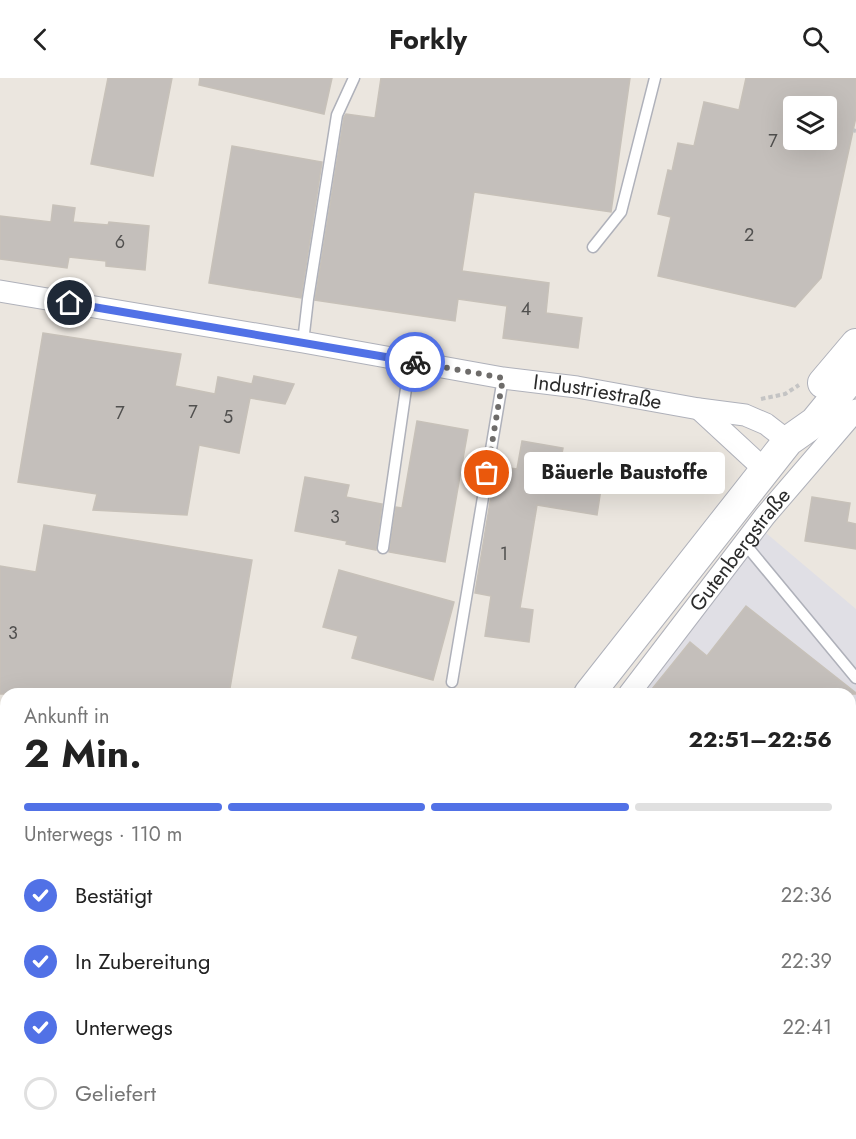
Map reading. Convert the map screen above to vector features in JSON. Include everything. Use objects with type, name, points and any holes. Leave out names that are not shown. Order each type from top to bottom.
[{"type":"main road","points":[[788,441],[797,417],[856,344]]},
{"type":"main road","points":[[594,688],[788,441],[815,422],[856,372]]},
{"type":"street","name":"Industriestraße","points":[[0,291],[503,378],[578,387],[745,415],[766,424],[788,441]]},
{"type":"street","points":[[699,409],[765,470]]},
{"type":"street","name":"Gutenbergstraße","points":[[634,688],[765,516],[853,420]]},
{"type":"lane","points":[[303,342],[337,115],[354,78]]},
{"type":"lane","points":[[593,247],[621,212],[655,78]]},
{"type":"lane","points":[[383,548],[410,361]]},
{"type":"lane","points":[[452,682],[503,378]]},
{"type":"lane","points":[[745,544],[856,678]]},
{"type":"shaded area","points":[[766,533],[856,609],[856,688],[643,688]]},
{"type":"building","points":[[108,78],[172,78],[153,176],[91,164]]},
{"type":"building","points":[[200,78],[332,78],[324,114],[199,85]]},
{"type":"building","points":[[381,78],[630,78],[611,212],[474,192],[462,271],[549,283],[546,313],[582,318],[578,348],[503,338],[507,306],[458,299],[455,321],[315,300],[344,117],[346,114],[375,118]]},
{"type":"building","points":[[746,78],[856,78],[856,117],[821,278],[795,307],[658,276],[671,217],[658,214],[668,170],[672,171],[678,143],[694,146],[704,102],[739,110]]},
{"type":"building","points":[[232,146],[322,162],[301,298],[209,283]]},
{"type":"building","points":[[53,205],[75,208],[73,222],[108,225],[109,222],[149,226],[145,270],[106,266],[106,261],[69,257],[67,268],[0,259],[0,216],[51,222]]},
{"type":"building","points":[[43,333],[181,354],[175,386],[215,394],[218,377],[252,384],[254,376],[294,384],[285,404],[250,398],[239,453],[199,445],[187,515],[93,510],[97,494],[18,482]]},
{"type":"building","points":[[417,421],[468,430],[445,562],[389,552],[396,507],[402,508]]},
{"type":"building","points":[[522,441],[563,448],[558,475],[602,482],[597,515],[537,505],[520,608],[533,610],[529,642],[485,636],[491,596],[475,593],[496,466],[517,469]]},
{"type":"building","points":[[305,477],[349,485],[346,497],[382,504],[376,550],[346,544],[347,541],[295,531]]},
{"type":"building","points":[[812,497],[850,503],[847,522],[856,524],[856,549],[805,541]]},
{"type":"building","points":[[44,525],[252,560],[230,688],[0,688],[0,566],[36,572]]},
{"type":"building","points":[[339,570],[454,602],[433,680],[352,658],[358,636],[323,627]]},
{"type":"building","points":[[746,606],[850,688],[653,688],[690,642],[707,656]]},
{"type":"way so far","points":[[415,362],[503,378],[487,473]]},
{"type":"place","name":"Bäuerle Baustoffe","points":[[487,473]]},
{"type":"route","points":[[70,303],[415,362]]}]
